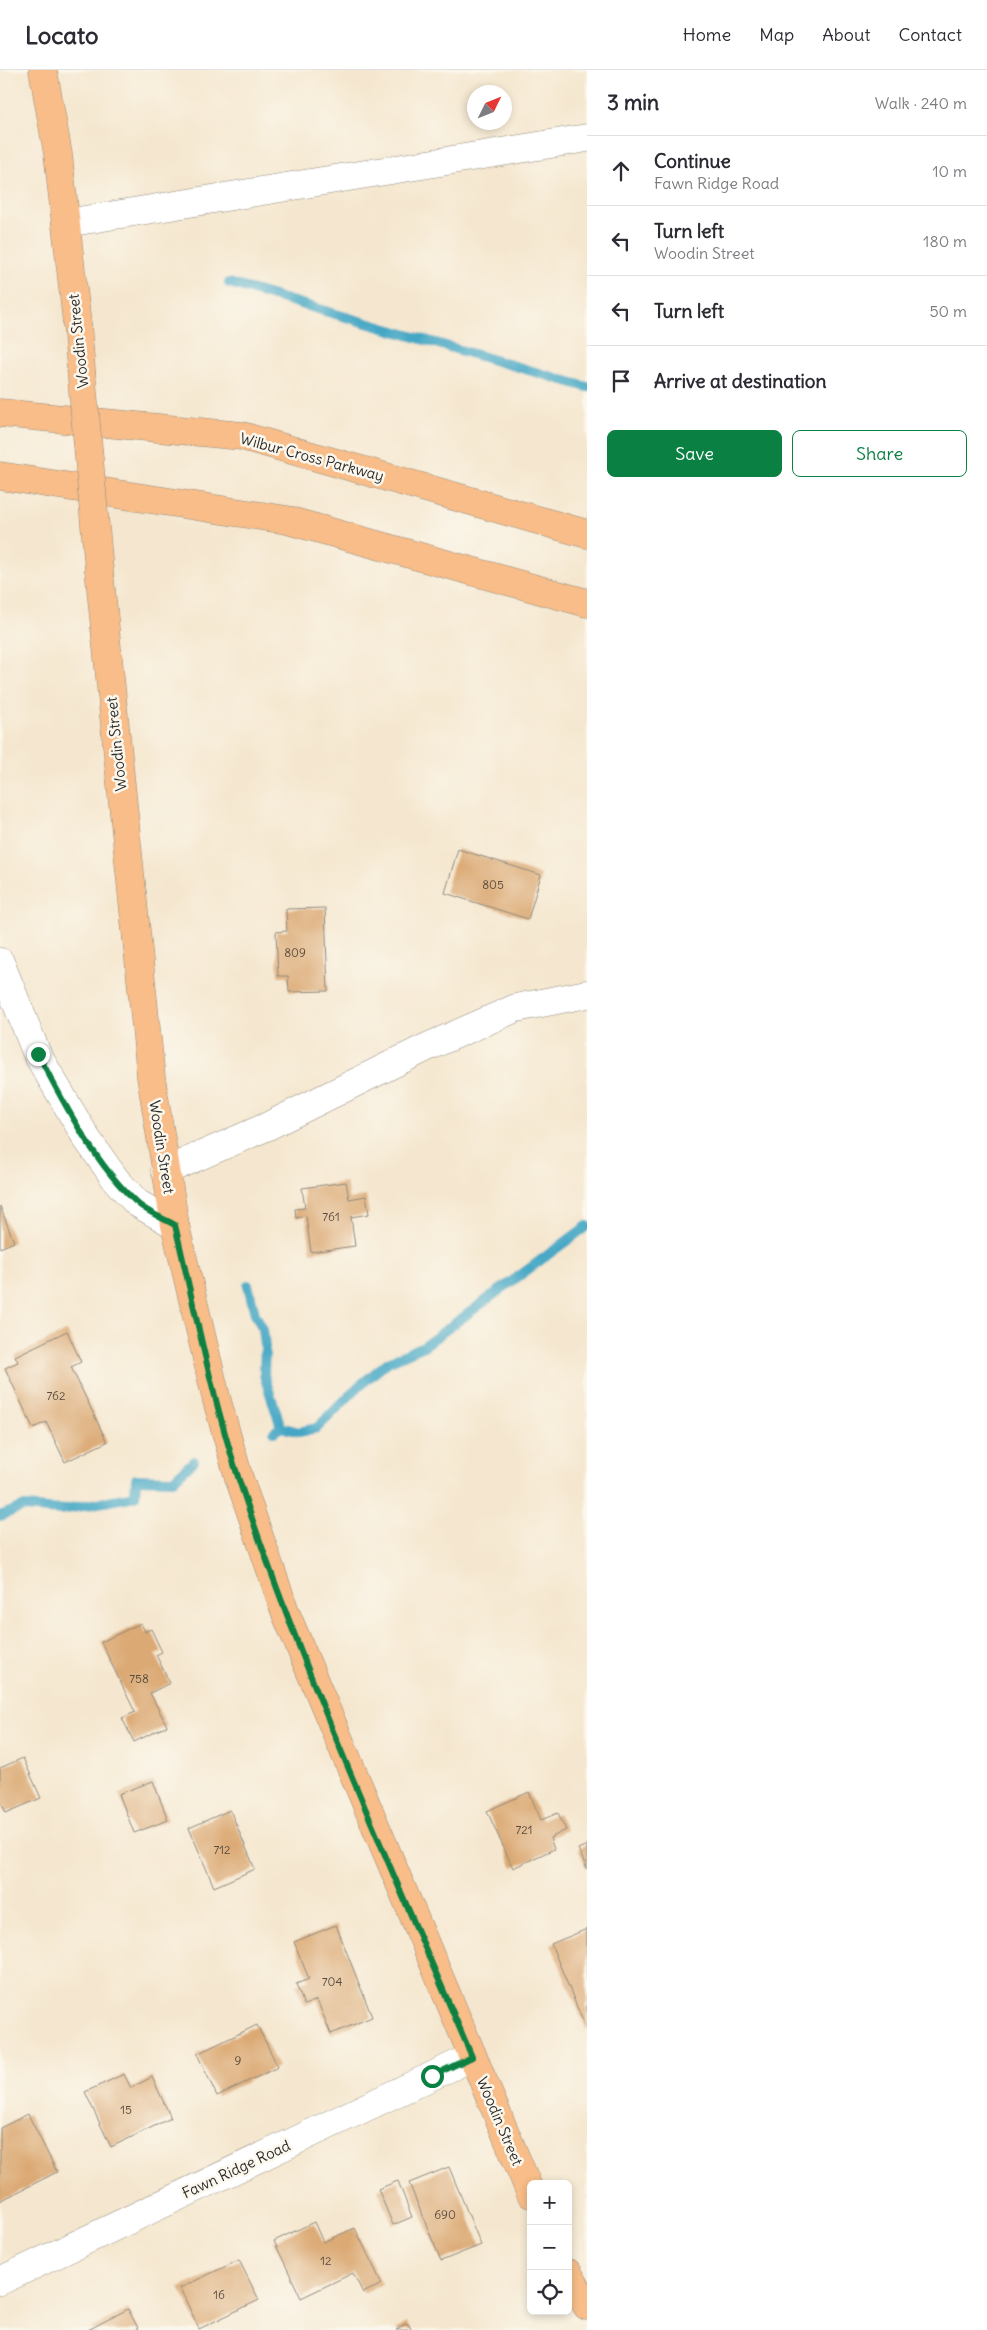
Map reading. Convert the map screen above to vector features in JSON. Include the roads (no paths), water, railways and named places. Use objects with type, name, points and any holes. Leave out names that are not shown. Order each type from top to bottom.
[{"type":"main road","name":"Woodin Street","points":[[43,70],[53,119],[77,324],[99,570],[150,1067],[175,1225],[233,1459],[286,1614],[527,2185]]},
{"type":"main road","name":"Wilbur Cross Parkway","points":[[0,412],[242,436],[587,534]]},
{"type":"main road","points":[[0,476],[287,520],[587,603]]},
{"type":"main road","points":[[572,2280],[587,2306]]},
{"type":"street","points":[[66,223],[587,138]]},
{"type":"street","points":[[0,962],[38,1054],[86,1139],[116,1180],[137,1203],[175,1225]]},
{"type":"street","points":[[165,1171],[266,1127],[425,1048],[516,1008],[587,994]]},
{"type":"street","name":"Fawn Ridge Road","points":[[0,2281],[472,2057]]},
{"type":"waterway","points":[[229,283],[587,387]]},
{"type":"waterway","points":[[274,1432],[281,1427],[299,1432],[317,1428],[359,1386],[388,1362],[424,1346],[587,1226]]},
{"type":"waterway","points":[[248,1285],[255,1314],[263,1329],[265,1346],[264,1375],[281,1427]]},
{"type":"waterway","points":[[0,1516],[23,1507],[61,1510],[135,1496],[136,1479],[173,1480],[194,1461]]}]
